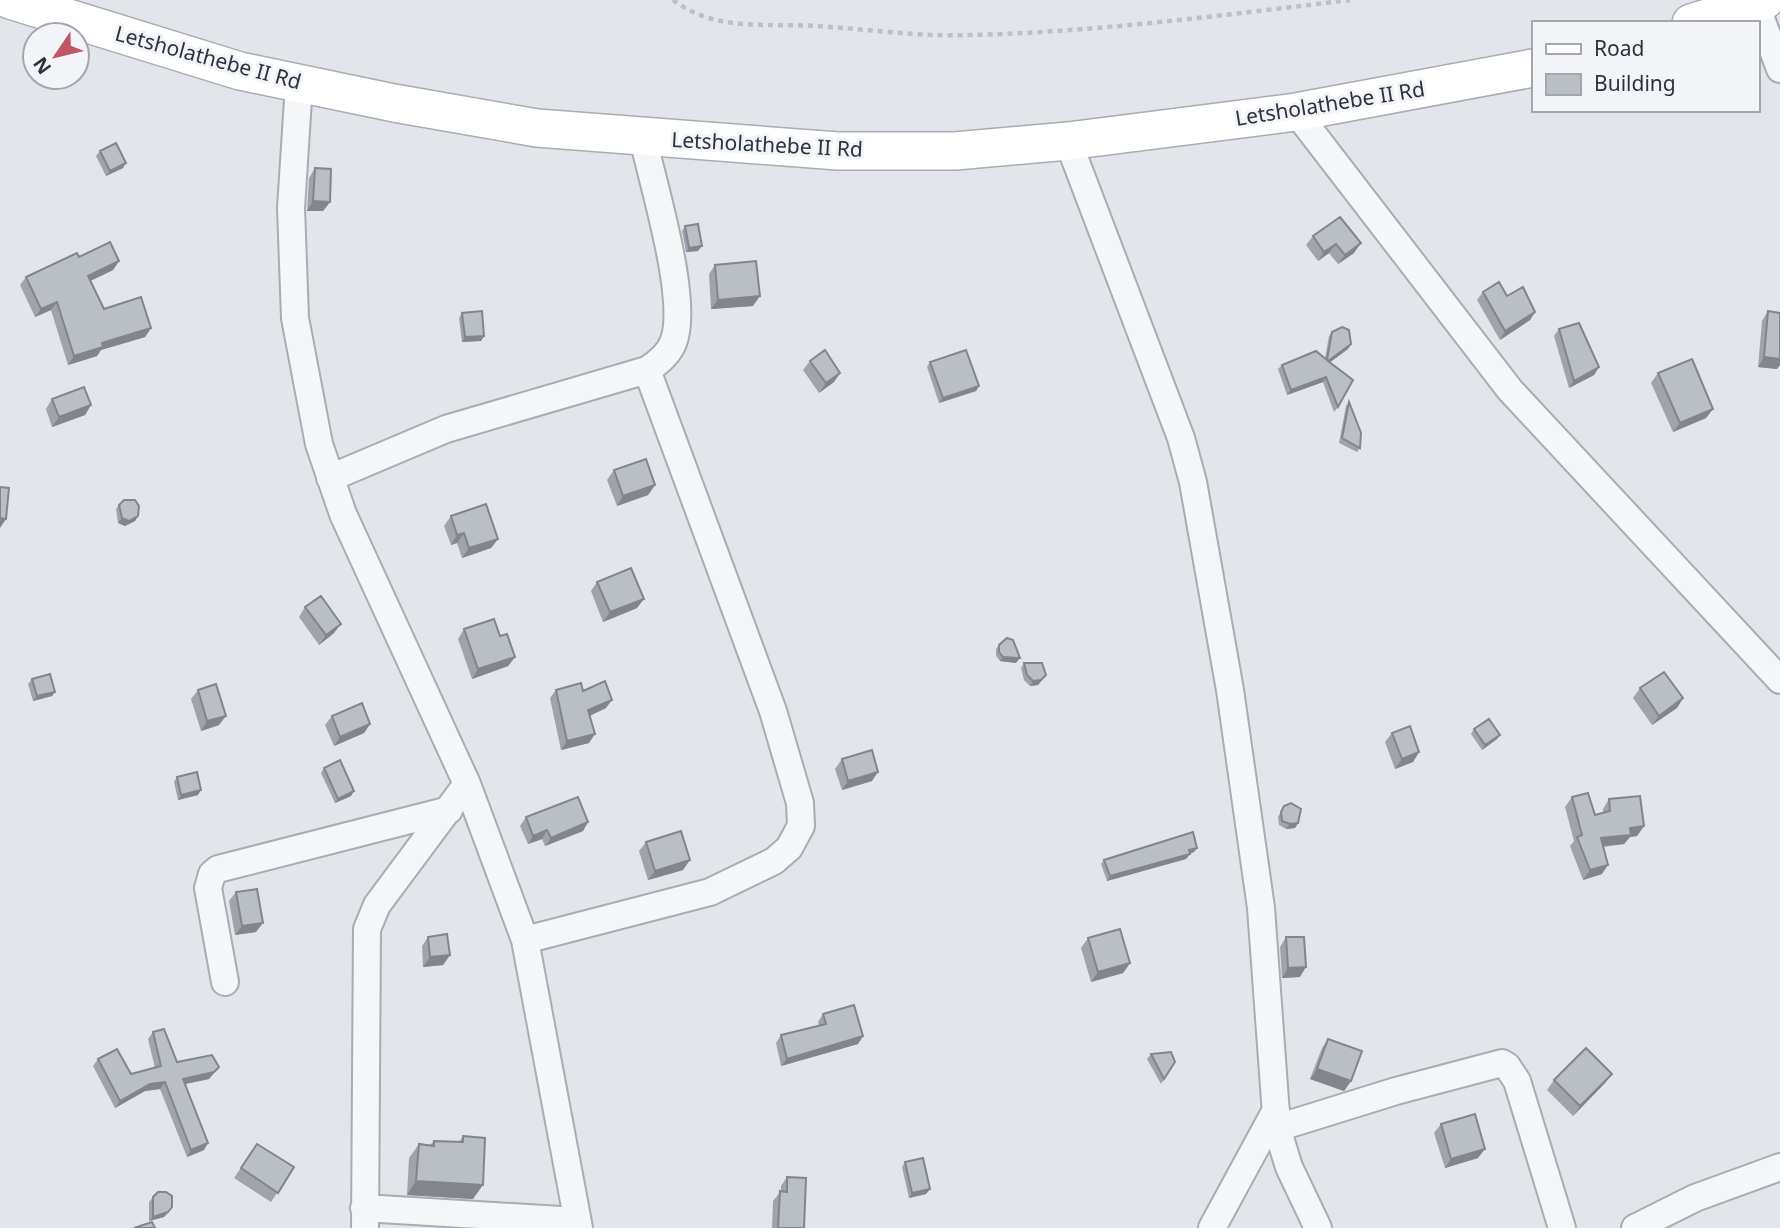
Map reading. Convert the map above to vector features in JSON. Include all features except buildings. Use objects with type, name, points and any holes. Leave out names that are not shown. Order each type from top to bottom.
[{"type":"street","name":"Letsholathebe II Rd","points":[[10,0],[240,71],[537,128],[838,152],[955,151],[1068,141],[1296,112],[1532,68]]},
{"type":"street","points":[[1697,21],[1758,1],[1780,69]]},
{"type":"street","points":[[299,84],[292,208],[295,318],[311,411],[343,514],[467,784],[525,940],[578,1224],[364,1218],[367,929],[377,905],[467,784]]},
{"type":"street","points":[[1296,112],[1510,390],[1780,680]]},
{"type":"street","points":[[330,478],[446,429],[648,370],[659,362],[673,343],[678,309],[643,138]]},
{"type":"street","points":[[1068,141],[1181,438],[1193,482],[1230,690],[1261,908],[1276,1119],[1289,1167],[1318,1228]]},
{"type":"street","points":[[525,940],[710,892],[774,861],[789,848],[801,826],[800,803],[773,711],[648,370]]},
{"type":"street","points":[[225,982],[208,888],[212,874],[218,869],[449,810]]},
{"type":"street","points":[[1212,1228],[1276,1119],[1502,1063],[1517,1081],[1562,1228]]},
{"type":"street","points":[[1635,1228],[1695,1198],[1780,1167]]},
{"type":"path","points":[[673,0],[700,15],[739,26],[799,25],[966,35],[1179,20],[1350,0]]}]
